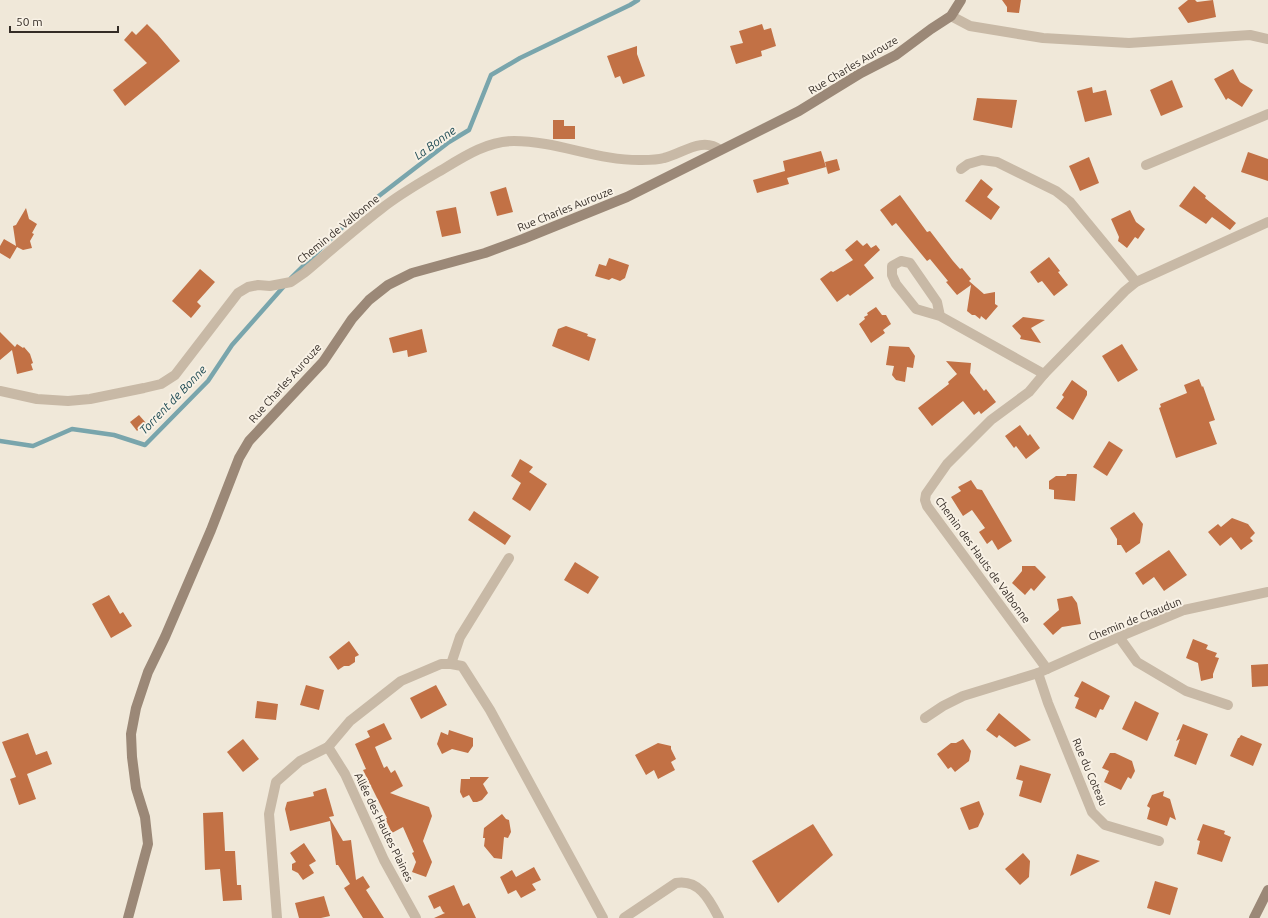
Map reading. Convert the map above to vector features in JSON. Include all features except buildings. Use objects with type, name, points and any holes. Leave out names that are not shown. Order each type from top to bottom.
[{"type":"street","name":"Rue Charles Aurouze","points":[[128,918],[148,844],[145,817],[136,788],[131,734],[136,708],[148,672],[165,637],[211,530],[239,458],[249,441],[323,362],[352,319],[369,300],[388,284],[412,273],[485,253],[620,200],[804,108],[861,73],[896,55],[951,16],[961,0]]},
{"type":"street","points":[[951,16],[970,26],[1042,38],[1129,43],[1250,35],[1268,39]]},
{"type":"street","points":[[1146,166],[1268,114]]},
{"type":"street","name":"Chemin de Valbonne","points":[[0,391],[38,399],[68,401],[161,384],[175,375],[238,293],[248,287],[258,285],[270,286],[292,282],[382,208],[470,153],[492,144],[512,141],[536,142],[619,159],[643,160],[664,158],[699,145],[709,145],[717,147],[720,150]]},
{"type":"street","points":[[961,169],[968,164],[982,160],[996,162],[1056,191],[1070,202],[1136,282]]},
{"type":"street","name":"Chemin des Hauts de Valbonne","points":[[1047,669],[927,506],[925,500],[926,494],[947,464],[991,420],[1029,392],[1044,374],[1125,291],[1136,282],[1268,222]]},
{"type":"street","points":[[940,316],[937,302],[910,263],[901,261],[892,266],[892,275],[896,284],[916,309],[940,316],[1044,374]]},
{"type":"street","points":[[451,664],[460,637],[509,558]]},
{"type":"street","name":"Chemin de Chaudun","points":[[925,718],[943,706],[963,696],[1038,674],[1119,637],[1184,610],[1268,592]]},
{"type":"street","points":[[1119,637],[1137,662],[1186,691],[1228,705]]},
{"type":"street","points":[[277,918],[269,814],[276,782],[300,761],[328,747],[350,721],[401,681],[441,664],[451,664],[462,666],[490,710],[602,918]]},
{"type":"street","name":"Rue du Coteau","points":[[1038,674],[1048,703],[1092,812],[1105,825],[1159,841]]},
{"type":"street","name":"Allée des Hautes Plaines","points":[[328,747],[345,774],[384,860],[416,918]]},
{"type":"street","points":[[624,918],[676,883],[684,882],[692,884],[705,894],[719,918]]},
{"type":"street","points":[[1257,917],[1268,890]]},
{"type":"waterway","name":"La Bonne","points":[[291,278],[358,212],[449,142],[469,130],[491,75],[520,58],[638,0]]},
{"type":"waterway","name":"Torrent de Bonne","points":[[0,441],[33,446],[72,429],[114,435],[145,445],[208,381],[232,345],[285,285]]}]
